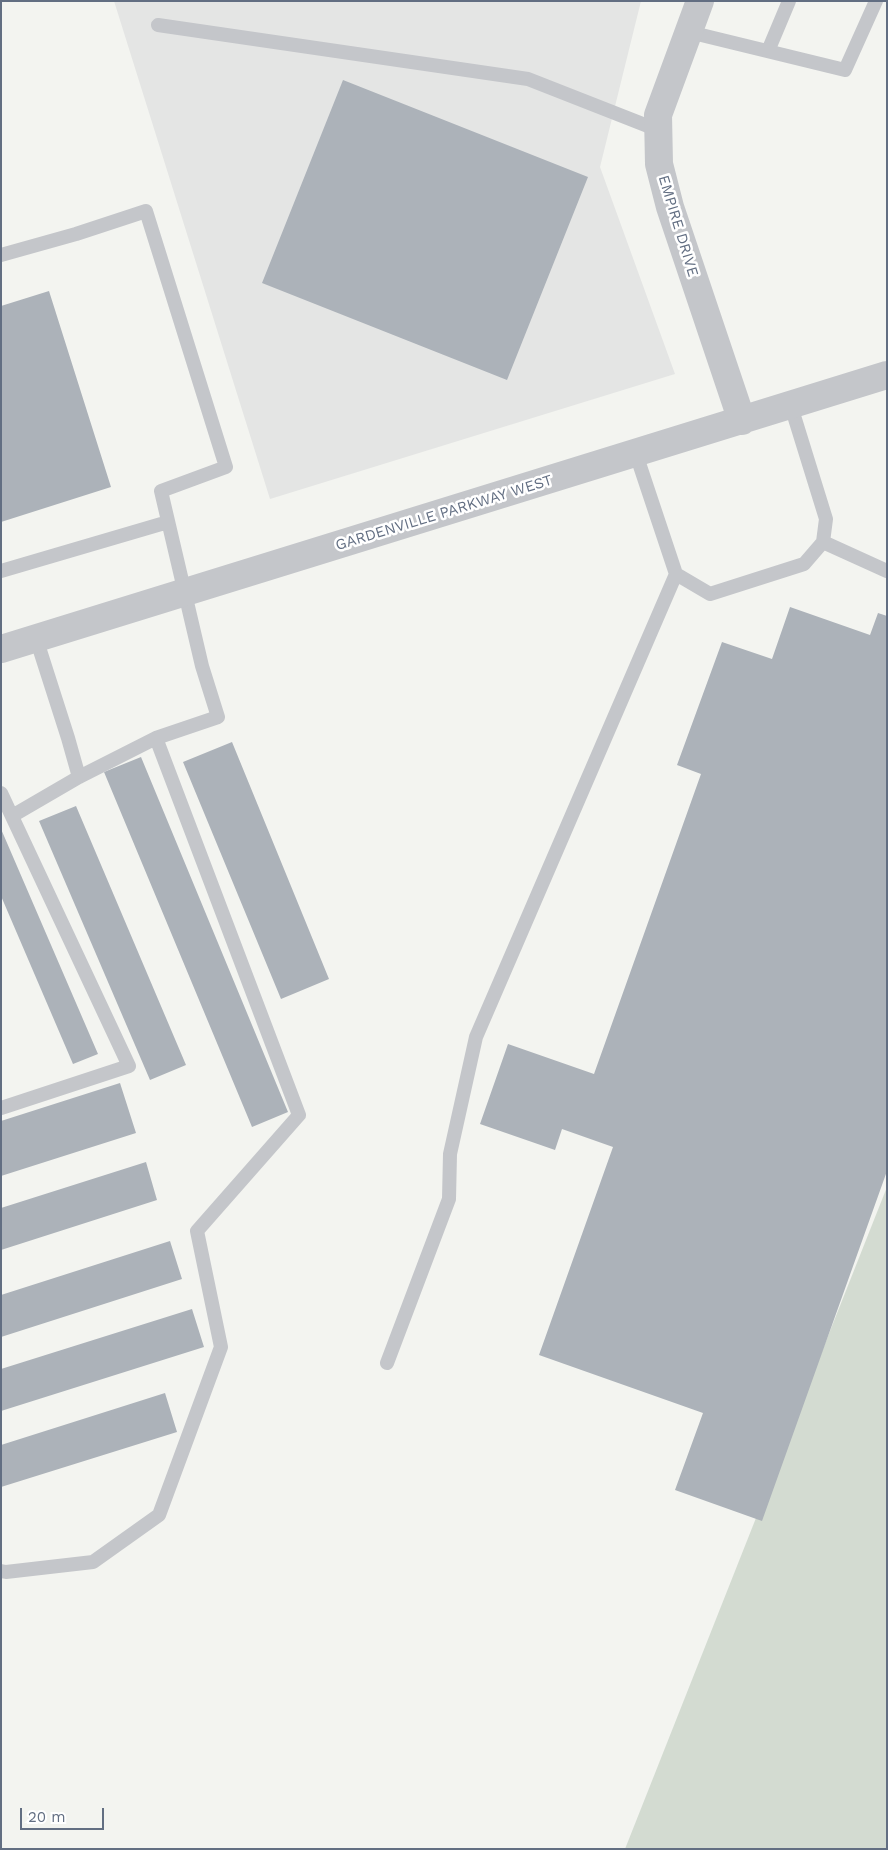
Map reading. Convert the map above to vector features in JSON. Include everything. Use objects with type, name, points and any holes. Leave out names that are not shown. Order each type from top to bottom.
[{"type":"street","name":"EMPIRE DRIVE","points":[[700,1],[658,115],[659,164],[670,207],[742,421]]},
{"type":"street","name":"GARDENVILLE PARKWAY WEST","points":[[1,649],[887,375]]},
{"type":"lane","points":[[768,51],[789,1]]},
{"type":"lane","points":[[689,32],[845,70],[876,1]]},
{"type":"lane","points":[[158,25],[528,79],[658,130]]},
{"type":"lane","points":[[1,255],[76,234],[146,211],[226,466],[161,491],[202,666],[218,717],[156,738],[79,778],[12,816]]},
{"type":"lane","points":[[636,454],[676,574],[710,594],[804,564],[823,542],[826,519],[790,406]]},
{"type":"lane","points":[[1,571],[168,522]]},
{"type":"lane","points":[[823,542],[887,571]]},
{"type":"lane","points":[[387,1363],[449,1199],[450,1154],[476,1037],[676,574]]},
{"type":"lane","points":[[36,638],[79,778]]},
{"type":"lane","points":[[1,1571],[93,1562],[159,1515],[221,1347],[197,1231],[300,1115],[156,738]]},
{"type":"lane","points":[[1,793],[129,1066],[1,1108]]},
{"type":"shaded area","points":[[114,1],[641,1],[600,167],[675,374],[270,499]]},
{"type":"shaded area","points":[[887,1187],[887,1849],[625,1849]]},
{"type":"building","points":[[343,80],[588,177],[507,380],[262,283]]},
{"type":"building","points":[[49,291],[111,487],[1,522],[1,306]]},
{"type":"building","points":[[790,607],[870,635],[878,613],[887,616],[887,1171],[762,1521],[675,1490],[703,1413],[539,1355],[613,1147],[562,1129],[555,1150],[480,1124],[508,1044],[594,1074],[701,774],[677,765],[722,642],[772,659]]},
{"type":"building","points":[[232,742],[329,979],[281,999],[183,762]]},
{"type":"building","points":[[141,757],[288,1112],[252,1127],[104,772]]},
{"type":"building","points":[[76,806],[186,1065],[150,1080],[39,821]]},
{"type":"building","points":[[1,829],[98,1054],[73,1064],[1,896]]},
{"type":"building","points":[[120,1083],[136,1133],[1,1176],[1,1121]]},
{"type":"building","points":[[146,1162],[157,1200],[1,1250],[1,1208]]},
{"type":"building","points":[[170,1241],[182,1279],[1,1337],[1,1295]]},
{"type":"building","points":[[192,1309],[204,1347],[1,1411],[1,1369]]},
{"type":"building","points":[[165,1393],[177,1432],[1,1487],[1,1445]]}]
